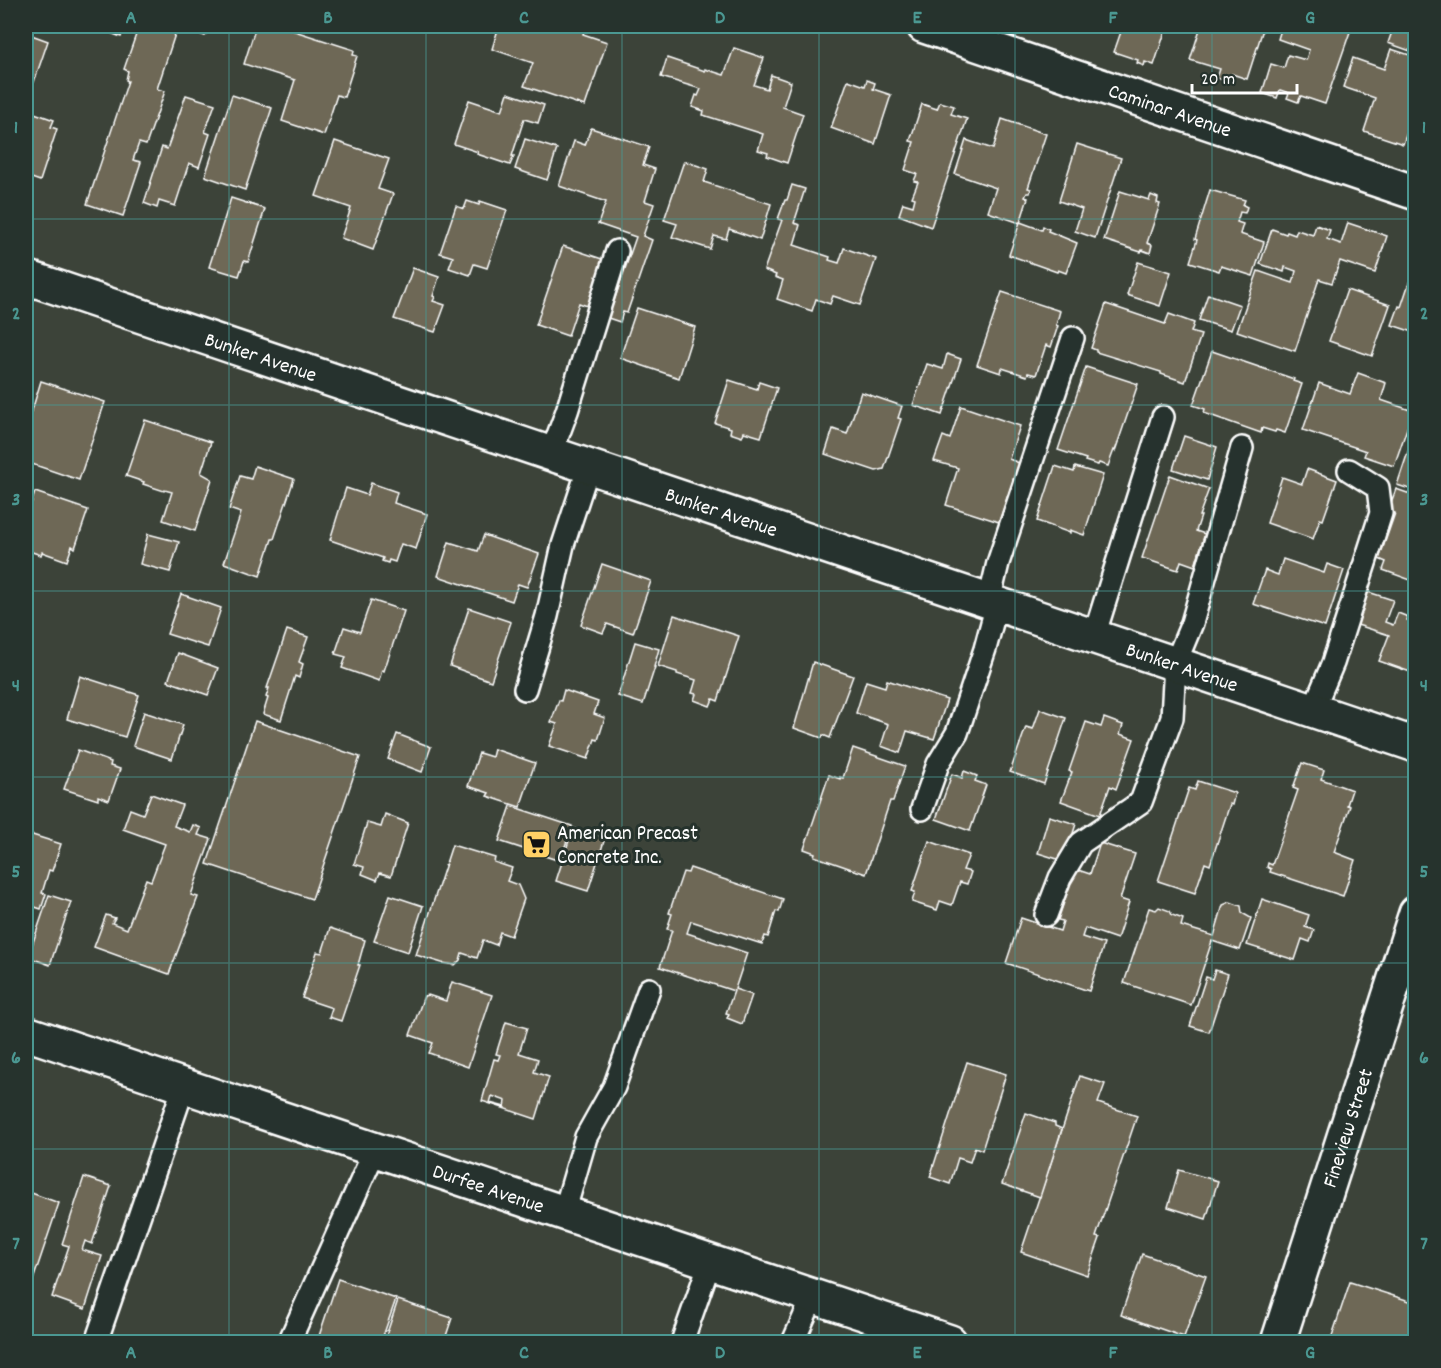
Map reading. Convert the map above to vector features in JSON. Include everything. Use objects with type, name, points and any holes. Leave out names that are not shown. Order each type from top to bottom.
[{"type":"street","name":"Caminar Avenue","points":[[924,26],[1416,193]]},
{"type":"street","name":"Bunker Avenue","points":[[26,277],[1416,745]]},
{"type":"street","name":"Fineview Street","points":[[1278,1342],[1416,913]]},
{"type":"street","name":"Durfee Avenue","points":[[26,1033],[813,1297],[888,1333],[950,1342]]},
{"type":"lane","points":[[551,454],[567,411],[617,251]]},
{"type":"lane","points":[[922,808],[938,764],[957,733],[985,649],[998,563],[1073,338]]},
{"type":"lane","points":[[1094,636],[1163,417]]},
{"type":"lane","points":[[1046,915],[1060,878],[1081,843],[1141,802],[1172,718],[1175,664],[1192,623],[1242,448]]},
{"type":"lane","points":[[525,689],[547,616],[563,545],[589,466]]},
{"type":"lane","points":[[1313,710],[1333,663],[1381,513],[1378,488],[1349,470]]},
{"type":"lane","points":[[564,1213],[586,1137],[614,1087],[649,989]]},
{"type":"lane","points":[[96,1342],[184,1086]]},
{"type":"lane","points":[[289,1342],[375,1150]]},
{"type":"lane","points":[[682,1342],[710,1262]]},
{"type":"lane","points":[[793,1342],[813,1297]]},
{"type":"building","points":[[96,26],[125,26],[121,37]]},
{"type":"building","points":[[139,26],[159,26],[176,31],[157,89],[165,91],[146,145],[139,143],[133,160],[141,162],[123,216],[87,204],[128,81],[126,80],[128,71],[124,69]]},
{"type":"building","points":[[176,26],[209,26],[205,36]]},
{"type":"building","points":[[256,26],[279,26],[354,50],[353,55],[357,56],[344,97],[337,95],[324,135],[282,121],[295,80],[244,64]]},
{"type":"building","points":[[499,26],[559,26],[576,31],[577,27],[584,30],[583,34],[607,42],[585,106],[524,86],[533,63],[492,49]]},
{"type":"building","points":[[1123,26],[1167,26],[1154,65],[1145,62],[1144,66],[1137,63],[1138,60],[1114,52]]},
{"type":"building","points":[[1201,26],[1264,26],[1247,79],[1232,74],[1230,82],[1217,78],[1220,69],[1190,60]]},
{"type":"building","points":[[1282,26],[1352,26],[1325,104],[1301,96],[1298,102],[1287,98],[1289,93],[1280,90],[1277,98],[1262,93],[1271,64],[1284,68],[1288,55],[1306,60],[1309,50],[1278,39]]},
{"type":"building","points":[[1394,26],[1416,26],[1416,53],[1388,43]]},
{"type":"building","points":[[26,33],[48,41],[34,82],[26,79]]},
{"type":"building","points":[[734,48],[764,58],[754,85],[767,89],[771,75],[791,82],[783,107],[803,114],[787,163],[758,150],[763,134],[703,115],[704,111],[692,107],[701,89],[661,77],[667,58],[724,75]]},
{"type":"building","points":[[1391,49],[1416,57],[1416,107],[1403,144],[1364,131],[1375,98],[1343,87],[1353,58],[1384,69]]},
{"type":"building","points":[[848,80],[865,86],[867,80],[875,83],[873,89],[891,95],[875,144],[831,128]]},
{"type":"building","points":[[508,93],[544,105],[538,123],[524,119],[510,165],[454,144],[469,100],[502,111]]},
{"type":"building","points":[[186,95],[215,104],[205,132],[210,134],[199,167],[189,163],[175,206],[159,201],[157,208],[144,203],[162,147],[167,149]]},
{"type":"building","points":[[232,95],[272,108],[245,190],[205,176]]},
{"type":"building","points":[[940,102],[954,106],[951,114],[967,119],[931,227],[899,215],[903,203],[913,206],[915,198],[912,197],[918,182],[914,181],[917,174],[905,170],[914,142],[910,141],[922,104],[937,109]]},
{"type":"building","points":[[26,110],[54,120],[51,127],[57,129],[40,181],[26,176]]},
{"type":"building","points":[[1002,119],[1046,134],[1028,188],[1031,189],[1030,193],[1027,193],[1025,197],[1028,198],[1020,223],[988,212],[996,188],[955,174],[966,140],[993,149]]},
{"type":"building","points":[[591,128],[649,147],[643,165],[655,169],[645,201],[654,204],[643,236],[652,240],[627,313],[623,312],[620,322],[608,318],[636,237],[598,224],[606,202],[559,186],[574,141],[585,145]]},
{"type":"building","points":[[525,139],[557,149],[547,180],[515,169]]},
{"type":"building","points":[[335,141],[389,159],[378,189],[393,194],[373,250],[341,238],[351,208],[316,196]]},
{"type":"building","points":[[1077,144],[1121,158],[1095,238],[1075,231],[1082,209],[1059,201]]},
{"type":"building","points":[[684,161],[708,169],[704,182],[771,204],[760,240],[729,229],[726,239],[714,236],[710,249],[672,237],[677,224],[664,220]]},
{"type":"building","points":[[792,185],[805,189],[794,223],[800,225],[794,245],[830,257],[829,260],[839,263],[844,248],[876,259],[860,305],[833,296],[830,304],[816,299],[812,311],[777,299],[783,280],[764,270],[782,220],[778,219]]},
{"type":"building","points":[[1210,190],[1245,200],[1243,205],[1247,207],[1245,213],[1240,212],[1237,222],[1243,224],[1240,234],[1264,242],[1253,276],[1221,266],[1219,271],[1190,262]]},
{"type":"building","points":[[1120,191],[1149,200],[1151,195],[1158,198],[1157,203],[1160,204],[1147,243],[1152,245],[1150,253],[1104,240]]},
{"type":"building","points":[[231,198],[265,209],[248,262],[244,261],[239,276],[209,267]]},
{"type":"building","points":[[467,201],[479,205],[480,201],[507,210],[487,268],[474,264],[470,275],[449,268],[453,257],[440,253],[456,206],[464,209]]},
{"type":"building","points":[[1020,222],[1042,230],[1043,226],[1049,229],[1048,231],[1077,243],[1066,273],[1009,255]]},
{"type":"building","points":[[1348,223],[1387,236],[1375,273],[1340,261],[1332,283],[1319,279],[1295,351],[1237,331],[1258,271],[1293,283],[1296,271],[1285,267],[1284,272],[1260,264],[1272,229],[1286,234],[1287,232],[1295,235],[1297,230],[1313,235],[1316,225],[1330,230],[1327,239],[1341,244]]},
{"type":"building","points":[[563,246],[605,260],[590,307],[579,303],[568,336],[536,325]]},
{"type":"building","points":[[1138,262],[1171,272],[1160,306],[1127,295]]},
{"type":"building","points":[[1415,265],[1416,333],[1392,325],[1399,306],[1401,307]]},
{"type":"building","points":[[413,268],[439,277],[433,301],[445,305],[435,332],[394,319]]},
{"type":"building","points":[[1347,290],[1390,305],[1372,356],[1329,341]]},
{"type":"building","points":[[1002,292],[1060,311],[1051,347],[1046,345],[1036,375],[1028,373],[1027,376],[1002,368],[1001,373],[977,365]]},
{"type":"building","points":[[1208,294],[1240,305],[1231,330],[1199,320]]},
{"type":"building","points":[[1106,304],[1165,324],[1169,314],[1194,323],[1191,332],[1201,335],[1185,382],[1161,374],[1161,372],[1096,352],[1091,348]]},
{"type":"building","points":[[637,308],[695,327],[679,378],[620,358]]},
{"type":"building","points":[[1212,351],[1294,379],[1293,381],[1302,384],[1285,433],[1262,428],[1261,433],[1204,413],[1205,409],[1193,405]]},
{"type":"building","points":[[947,354],[961,359],[942,415],[913,405],[927,364],[943,369]]},
{"type":"building","points":[[1086,367],[1138,384],[1108,466],[1085,461],[1086,459],[1058,450]]},
{"type":"building","points":[[1358,373],[1386,383],[1381,400],[1413,411],[1394,466],[1364,456],[1366,451],[1303,430],[1319,383],[1350,394]]},
{"type":"building","points":[[729,380],[757,389],[759,382],[777,388],[761,437],[744,432],[742,437],[730,433],[731,428],[715,423]]},
{"type":"building","points":[[41,381],[105,402],[79,480],[26,462],[26,430]]},
{"type":"building","points":[[861,392],[902,406],[898,418],[901,419],[884,469],[876,471],[825,454],[833,429],[847,434]]},
{"type":"building","points":[[961,406],[1020,426],[1009,459],[1019,463],[999,522],[946,505],[958,468],[934,461],[943,436],[950,439]]},
{"type":"building","points":[[145,420],[211,442],[201,473],[212,479],[195,531],[163,520],[172,492],[143,484],[144,482],[126,476]]},
{"type":"building","points":[[1416,432],[1416,491],[1397,485]]},
{"type":"building","points":[[1184,436],[1217,447],[1207,480],[1173,469]]},
{"type":"building","points":[[255,466],[294,479],[260,576],[224,563],[241,513],[229,509],[240,476],[251,479]]},
{"type":"building","points":[[1055,466],[1074,472],[1075,467],[1103,475],[1084,535],[1070,530],[1070,533],[1037,521]]},
{"type":"building","points":[[1307,469],[1337,480],[1323,520],[1320,519],[1313,539],[1267,523],[1282,477],[1302,484]]},
{"type":"building","points":[[1170,475],[1209,489],[1196,531],[1205,534],[1195,566],[1181,561],[1178,570],[1142,558]]},
{"type":"building","points":[[371,483],[397,492],[394,503],[427,514],[416,549],[401,544],[395,562],[382,561],[383,558],[330,540],[346,488],[367,495]]},
{"type":"building","points":[[1396,489],[1416,496],[1416,582],[1383,570],[1386,562],[1379,559],[1395,513],[1388,511]]},
{"type":"building","points":[[35,492],[88,510],[75,548],[72,546],[67,561],[42,552],[41,555],[26,550],[26,519]]},
{"type":"building","points":[[148,534],[179,542],[170,572],[140,564]]},
{"type":"building","points":[[484,535],[539,554],[527,587],[518,584],[512,601],[438,576],[449,542],[478,551]]},
{"type":"building","points":[[1283,559],[1324,573],[1327,564],[1344,570],[1325,627],[1253,604],[1265,570],[1278,575]]},
{"type":"building","points":[[602,564],[651,581],[633,633],[607,624],[603,633],[581,625]]},
{"type":"building","points":[[1362,590],[1393,600],[1385,622],[1393,625],[1398,613],[1416,623],[1416,674],[1379,661],[1389,635],[1351,623]]},
{"type":"building","points":[[181,594],[221,608],[208,647],[167,634]]},
{"type":"building","points":[[371,600],[404,611],[379,681],[342,668],[346,657],[335,654],[344,627],[360,632]]},
{"type":"building","points":[[469,608],[511,622],[491,681],[450,666]]},
{"type":"building","points":[[674,615],[739,636],[718,701],[713,699],[710,706],[694,700],[696,694],[692,693],[696,680],[658,666]]},
{"type":"building","points":[[287,630],[308,637],[299,662],[303,664],[299,678],[295,676],[281,720],[263,714],[268,698],[266,697],[269,688],[267,688]]},
{"type":"building","points":[[635,642],[659,649],[643,704],[618,696]]},
{"type":"building","points":[[178,653],[218,668],[208,695],[168,681]]},
{"type":"building","points":[[813,662],[853,676],[830,738],[823,735],[822,738],[794,728]]},
{"type":"building","points":[[80,676],[139,695],[125,737],[67,719]]},
{"type":"building","points":[[887,680],[947,700],[934,739],[907,731],[900,753],[881,746],[888,724],[856,713],[866,681],[885,687]]},
{"type":"building","points":[[564,690],[598,702],[594,714],[605,718],[598,740],[595,739],[588,759],[549,746],[557,724],[551,722]]},
{"type":"building","points":[[1040,709],[1066,718],[1044,784],[1010,772],[1026,727],[1033,729]]},
{"type":"building","points":[[144,712],[183,725],[172,759],[133,746]]},
{"type":"building","points":[[1104,718],[1123,725],[1120,734],[1134,739],[1116,789],[1110,786],[1100,815],[1061,801],[1086,722],[1101,727]]},
{"type":"building","points":[[255,721],[360,757],[312,899],[207,864]]},
{"type":"building","points":[[397,734],[431,747],[422,772],[388,759]]},
{"type":"building","points":[[853,748],[905,766],[893,801],[890,801],[866,874],[814,856],[815,853],[804,849],[829,775],[843,778]]},
{"type":"building","points":[[494,749],[535,763],[520,807],[487,796],[489,793],[468,786],[479,753],[492,757]]},
{"type":"building","points":[[78,750],[111,762],[110,766],[120,769],[109,800],[98,796],[98,800],[64,789]]},
{"type":"building","points":[[1302,763],[1324,770],[1321,779],[1352,790],[1347,805],[1350,806],[1334,852],[1355,860],[1343,896],[1270,872],[1271,869],[1267,867],[1268,863],[1272,865],[1298,790],[1293,788]]},
{"type":"building","points":[[964,771],[977,776],[975,781],[986,785],[970,831],[936,819],[952,774],[962,778]]},
{"type":"building","points":[[1198,781],[1235,793],[1210,865],[1205,863],[1195,893],[1158,881],[1189,788],[1195,790]]},
{"type":"building","points":[[151,794],[182,805],[174,826],[190,832],[193,825],[201,828],[198,835],[211,839],[191,895],[198,897],[169,974],[94,947],[106,915],[115,918],[112,923],[127,929],[146,879],[151,881],[165,844],[123,829],[130,809],[143,814]]},
{"type":"building","points":[[511,806],[572,826],[560,861],[499,841]]},
{"type":"building","points":[[385,814],[408,823],[391,876],[380,873],[377,880],[362,874],[364,867],[354,864],[367,823],[381,827]]},
{"type":"building","points":[[1049,816],[1076,824],[1064,861],[1038,853]]},
{"type":"building","points":[[573,828],[605,838],[588,891],[556,881]]},
{"type":"building","points":[[26,833],[61,844],[52,871],[49,870],[42,893],[46,894],[41,909],[32,906],[30,914],[26,913]]},
{"type":"building","points":[[929,841],[969,855],[963,870],[971,872],[967,884],[960,882],[952,905],[940,901],[937,910],[912,902],[915,892],[912,891]]},
{"type":"building","points":[[1100,843],[1135,854],[1120,899],[1129,902],[1117,939],[1085,928],[1082,937],[1104,944],[1089,991],[1006,963],[1021,918],[1060,931],[1063,921],[1058,920],[1075,869],[1090,874]]},
{"type":"building","points":[[452,845],[495,858],[494,862],[512,868],[507,881],[518,885],[524,899],[511,936],[500,932],[496,945],[483,940],[477,958],[462,953],[455,965],[416,955]]},
{"type":"building","points":[[690,868],[783,899],[779,912],[776,911],[768,937],[765,936],[762,944],[691,921],[687,933],[747,953],[735,989],[752,995],[742,1024],[727,1018],[729,1014],[726,1013],[734,991],[660,967],[672,930],[667,929],[672,914],[669,913],[683,872],[688,873]]},
{"type":"building","points":[[49,895],[71,902],[50,965],[28,957]]},
{"type":"building","points":[[390,895],[423,906],[408,952],[374,941]]},
{"type":"building","points":[[1262,899],[1309,915],[1305,927],[1314,930],[1310,942],[1302,939],[1295,960],[1247,945]]},
{"type":"building","points":[[1230,902],[1241,906],[1242,913],[1251,918],[1240,950],[1212,941],[1191,1005],[1124,983],[1149,908],[1156,910],[1159,907],[1170,911],[1172,915],[1183,919],[1181,926],[1214,936],[1223,905]]},
{"type":"building","points":[[330,928],[365,940],[358,965],[360,965],[341,1021],[329,1017],[332,1008],[302,998],[317,952],[322,953]]},
{"type":"building","points":[[1215,970],[1228,974],[1209,1032],[1190,1026],[1206,977],[1212,979]]},
{"type":"building","points":[[452,982],[492,995],[468,1067],[429,1053],[433,1043],[410,1035],[424,996],[428,995],[446,1001]]},
{"type":"building","points":[[506,1022],[527,1028],[519,1053],[538,1059],[534,1072],[549,1077],[536,1119],[482,1101],[494,1059],[498,1060],[500,1055],[496,1054]],"holes":[[[492,1096],[506,1101],[505,1107],[490,1103]]]},
{"type":"building","points":[[967,1062],[1006,1074],[982,1150],[975,1147],[970,1162],[958,1158],[950,1184],[930,1177]]},
{"type":"building","points":[[1080,1076],[1105,1084],[1098,1103],[1137,1116],[1096,1237],[1100,1238],[1087,1275],[1021,1252]]},
{"type":"building","points":[[1026,1113],[1055,1123],[1055,1126],[1062,1129],[1040,1197],[1002,1184]]},
{"type":"building","points":[[1179,1170],[1218,1181],[1206,1219],[1168,1207]]},
{"type":"building","points":[[84,1177],[111,1186],[92,1244],[85,1241],[82,1250],[102,1256],[85,1309],[52,1297],[69,1246],[62,1244]]},
{"type":"building","points":[[26,1191],[59,1203],[26,1301]]},
{"type":"building","points":[[1142,1254],[1206,1276],[1184,1337],[1121,1315]]},
{"type":"building","points":[[338,1279],[396,1299],[381,1342],[317,1342]]},
{"type":"building","points":[[1350,1282],[1416,1303],[1416,1342],[1330,1342]]},
{"type":"building","points":[[398,1300],[452,1318],[444,1342],[384,1342]]},
{"type":"place","name":"American Precast Concrete Inc.","points":[[536,844]]}]
